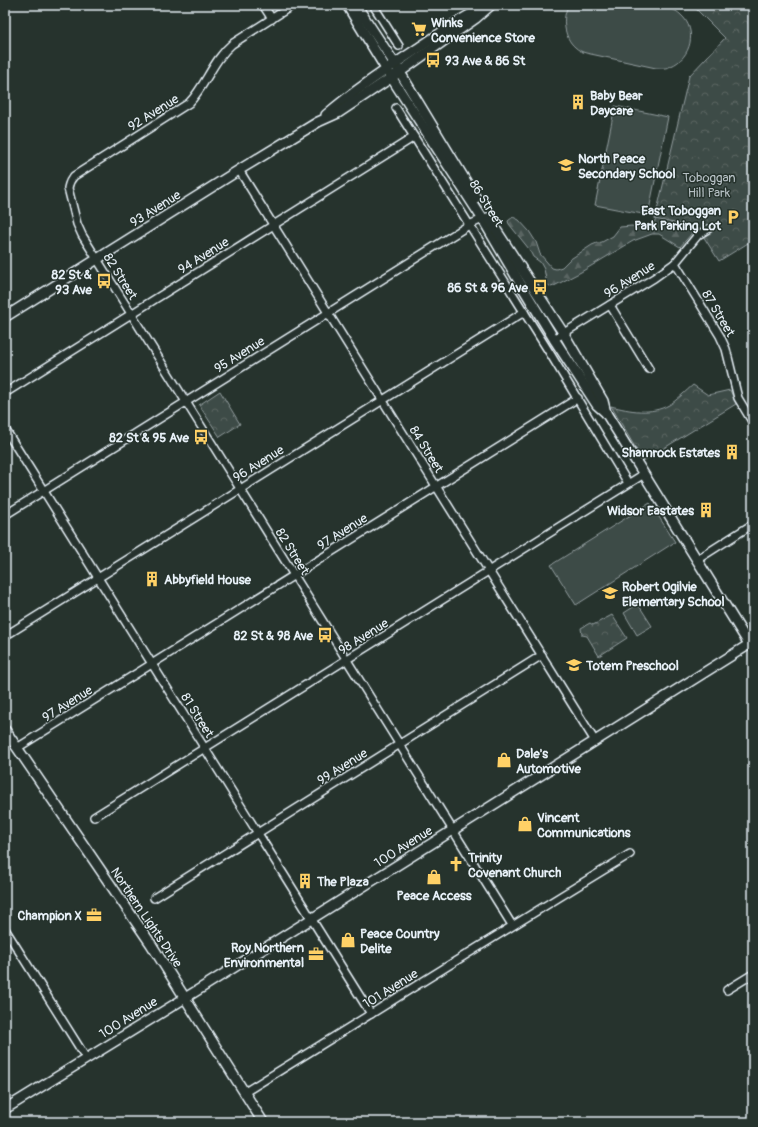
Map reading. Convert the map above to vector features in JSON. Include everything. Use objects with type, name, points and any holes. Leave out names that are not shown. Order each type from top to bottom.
[{"type":"main road","name":"86 Street","points":[[347,5],[389,74],[564,334],[603,401],[606,413]]},
{"type":"main road","name":"86 Street","points":[[356,5],[397,68],[485,218],[520,283],[554,339],[597,405],[606,413],[751,643]]},
{"type":"main road","name":"93 Avenue","points":[[5,317],[318,122],[367,83],[389,74],[473,13],[489,6]]},
{"type":"main road","name":"100 Avenue","points":[[5,1109],[751,643]]},
{"type":"main road","name":"Northern Lights Drive","points":[[5,730],[151,944],[263,1122]]},
{"type":"street","points":[[264,5],[272,19]]},
{"type":"street","name":"92 Avenue","points":[[69,183],[71,179],[79,173],[189,103],[197,94],[218,58],[226,49],[293,5]]},
{"type":"street","points":[[373,5],[399,46]]},
{"type":"street","name":"86 Street","points":[[396,108],[578,398],[628,483]]},
{"type":"street","name":"94 Avenue","points":[[5,393],[414,137]]},
{"type":"street","name":"84 Street","points":[[239,170],[595,741]]},
{"type":"street","name":"82 Street","points":[[69,183],[68,188],[79,230],[512,925]]},
{"type":"street","name":"95 Avenue","points":[[5,515],[328,312],[469,225],[485,218]]},
{"type":"street","name":"96 Avenue","points":[[554,339],[675,264],[698,235],[708,229]]},
{"type":"street","name":"87 Street","points":[[675,264],[720,336],[726,349],[738,398],[753,423]]},
{"type":"street","points":[[610,305],[649,369]]},
{"type":"street","name":"96 Avenue","points":[[5,636],[524,312]]},
{"type":"street","name":"97 Avenue","points":[[17,748],[578,398]]},
{"type":"street","name":"81 Street","points":[[5,429],[371,1014]]},
{"type":"street","name":"98 Avenue","points":[[94,817],[644,474]]},
{"type":"street","points":[[698,559],[753,524]]},
{"type":"street","name":"99 Avenue","points":[[154,898],[542,655]]},
{"type":"street","name":"101 Avenue","points":[[245,1092],[512,925],[630,854]]},
{"type":"street","points":[[5,929],[86,1058]]},
{"type":"street","points":[[727,990],[753,974]]},
{"type":"green space","points":[[569,5],[659,5],[671,8],[681,15],[686,21],[691,36],[690,43],[683,57],[678,62],[665,68],[656,68],[583,52],[571,43],[566,33],[564,21]]},
{"type":"green space","name":"Toboggan Hill Park","points":[[692,5],[753,5],[753,240],[719,261],[698,228],[655,219],[689,76],[725,38]]},
{"type":"green space","points":[[615,106],[668,117],[648,215],[595,205]]},
{"type":"green space","points":[[681,215],[691,228],[692,233],[680,247],[659,234],[652,234],[633,241],[581,272],[551,287],[547,284],[544,269],[540,262],[533,257],[529,249],[508,221],[513,217],[519,220],[536,242],[540,254],[552,268],[556,269],[562,267],[569,260],[592,245],[613,236],[620,227],[632,226],[643,229],[651,228],[657,217]]},
{"type":"green space","points":[[693,385],[708,395],[730,390],[736,404],[643,461],[611,406],[633,411],[655,410],[669,405]]},
{"type":"green space","points":[[220,391],[240,424],[220,437],[199,405]]},
{"type":"green space","points":[[650,503],[675,542],[576,605],[551,565]]},
{"type":"green space","points":[[638,604],[652,626],[637,635],[624,613]]},
{"type":"green space","points":[[612,615],[627,638],[599,656],[587,636],[582,635],[581,628],[590,623],[593,625]]},
{"type":"place","name":"Winks Convenience Store","points":[[419,29]]},
{"type":"place","name":"93 Ave & 86 St","points":[[433,60]]},
{"type":"place","name":"Baby Bear Daycare","points":[[578,102]]},
{"type":"place","name":"North Peace Secondary School","points":[[566,165]]},
{"type":"place","name":"East Toboggan Park Parking Lot","points":[[733,217]]},
{"type":"place","name":"82 St & 93 Ave","points":[[104,281]]},
{"type":"place","name":"86 St & 96 Ave","points":[[540,287]]},
{"type":"place","name":"82 St & 95 Ave","points":[[201,437]]},
{"type":"place","name":"Shamrock Estates","points":[[732,452]]},
{"type":"place","name":"Widsor Eastates","points":[[706,510]]},
{"type":"place","name":"Abbyfield House","points":[[152,579]]},
{"type":"place","name":"Robert Ogilvie Elementary School","points":[[610,593]]},
{"type":"place","name":"82 St & 98 Ave","points":[[325,635]]},
{"type":"place","name":"Totem Preschool","points":[[574,665]]},
{"type":"place","name":"Dale's Automotive","points":[[504,760]]},
{"type":"place","name":"Vincent Communications","points":[[525,824]]},
{"type":"place","name":"Trinity Covenant Church","points":[[456,864]]},
{"type":"place","name":"Peace Access","points":[[434,877]]},
{"type":"place","name":"The Plaza","points":[[305,881]]},
{"type":"place","name":"Champion X","points":[[94,915]]},
{"type":"place","name":"Peace Country Delite","points":[[348,940]]},
{"type":"place","name":"Roy Northern Environmental","points":[[316,954]]}]
